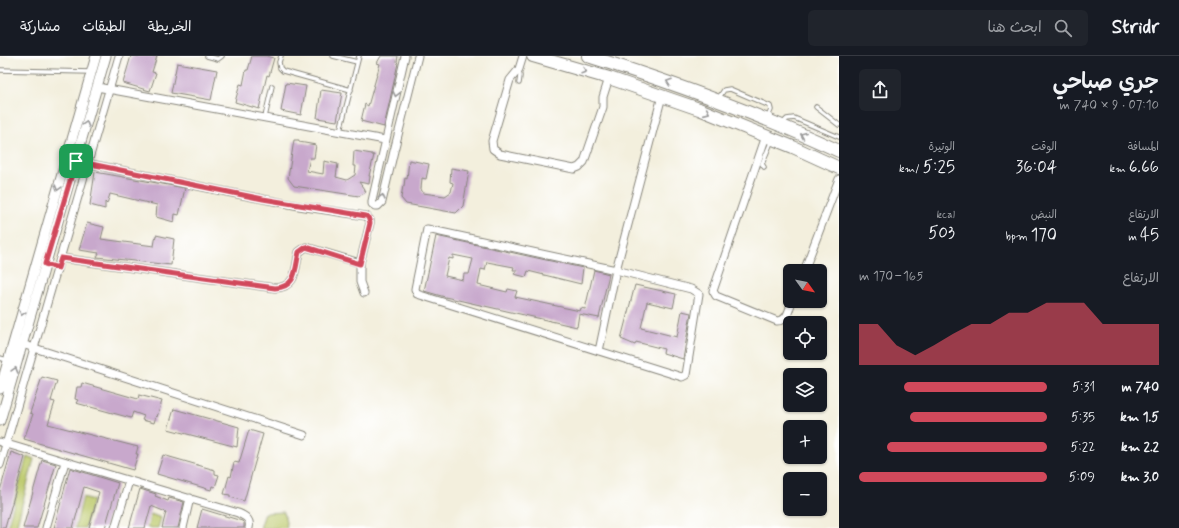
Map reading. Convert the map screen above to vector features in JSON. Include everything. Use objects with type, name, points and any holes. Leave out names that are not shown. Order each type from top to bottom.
[{"type":"main road","points":[[533,56],[609,78],[699,109],[769,137],[839,168]]},
{"type":"main road","points":[[588,56],[646,74],[718,100],[781,125],[839,151]]},
{"type":"street","points":[[0,389],[4,359],[96,56]]},
{"type":"street","points":[[0,421],[106,56]]},
{"type":"street","points":[[0,465],[3,443],[35,348],[119,56]]},
{"type":"street","points":[[405,56],[372,201],[372,204],[375,206],[378,206],[382,202],[418,56]]},
{"type":"street","points":[[523,56],[519,69],[510,80],[492,141],[493,149],[500,154],[574,169],[579,167],[584,162],[603,107],[603,97],[609,78]]},
{"type":"street","points":[[402,70],[414,73]]},
{"type":"street","points":[[97,87],[386,140]]},
{"type":"street","points":[[598,351],[616,270],[662,96]]},
{"type":"street","points":[[769,137],[713,291],[716,296],[777,321],[785,318],[789,308]]},
{"type":"street","points":[[384,149],[394,151]]},
{"type":"street","points":[[76,161],[263,199],[366,216],[368,217],[370,223],[360,264],[360,282],[364,293]]},
{"type":"street","points":[[807,264],[839,179]]},
{"type":"street","points":[[428,228],[616,270],[691,289],[699,294],[686,375],[682,377],[418,294],[415,289],[428,228]]},
{"type":"street","points":[[61,258],[275,288],[283,287],[291,283],[299,252],[306,247],[360,264]]},
{"type":"street","points":[[45,264],[58,268]]},
{"type":"street","points":[[22,344],[304,435]]},
{"type":"street","points":[[3,443],[244,515],[249,522],[249,528]]},
{"type":"street","points":[[46,528],[64,462]]},
{"type":"street","points":[[115,528],[129,481]]},
{"type":"street","points":[[183,528],[190,498]]},
{"type":"lane","points":[[207,56],[218,59],[222,56]]},
{"type":"lane","points":[[281,56],[279,62],[280,68],[283,71],[351,90]]},
{"type":"lane","points":[[333,56],[358,62]]},
{"type":"lane","points":[[340,131],[359,56]]},
{"type":"lane","points":[[519,69],[519,83]]},
{"type":"lane","points":[[0,70],[92,72]]},
{"type":"lane","points":[[265,117],[272,86]]},
{"type":"lane","points":[[816,107],[839,125]]},
{"type":"lane","points":[[781,125],[787,119],[794,118],[839,137]]},
{"type":"lane","points":[[764,167],[762,164],[769,137]]},
{"type":"green space","points":[[27,456],[34,459],[16,528],[7,528]]},
{"type":"green space","points":[[83,497],[93,500],[85,528],[75,528]]},
{"type":"green space","points":[[284,512],[287,528],[260,528],[265,513]]},
{"type":"green space","points":[[151,514],[161,518],[158,528],[147,528]]},
{"type":"building","points":[[131,56],[157,56],[152,72],[156,73],[150,91],[123,83]]},
{"type":"building","points":[[252,56],[266,56],[274,58],[269,76],[267,75],[259,109],[235,102],[240,84],[243,85],[246,70],[248,70]]},
{"type":"building","points":[[381,56],[398,56],[398,63],[384,127],[361,121],[365,104],[368,106],[380,64],[377,63]]},
{"type":"building","points":[[177,63],[217,70],[211,100],[171,93]]},
{"type":"building","points":[[286,83],[306,86],[301,115],[281,111]]},
{"type":"building","points":[[321,90],[342,93],[337,121],[317,118]]},
{"type":"building","points":[[294,140],[316,145],[314,158],[310,158],[307,171],[323,174],[324,161],[338,164],[336,177],[347,180],[355,175],[356,166],[353,166],[354,151],[374,155],[369,176],[369,184],[359,182],[366,192],[359,196],[294,186],[288,178]]},
{"type":"building","points":[[409,160],[429,164],[426,179],[422,178],[421,189],[423,193],[445,196],[451,192],[453,183],[450,182],[451,168],[469,171],[463,206],[456,213],[406,204],[401,198],[405,178],[407,179]]},
{"type":"building","points":[[95,172],[185,188],[179,215],[175,214],[174,222],[156,217],[157,205],[110,194],[107,204],[105,202],[105,209],[90,205]]},
{"type":"building","points":[[87,223],[104,227],[101,239],[154,246],[156,235],[174,239],[171,265],[97,257],[99,253],[79,250]]},
{"type":"building","points":[[436,236],[583,268],[581,284],[528,271],[526,277],[514,274],[517,270],[513,270],[514,267],[487,262],[485,270],[481,269],[478,285],[507,292],[508,289],[517,291],[515,297],[580,311],[581,308],[585,309],[594,270],[609,274],[599,318],[579,314],[577,327],[424,291]],"holes":[[[453,255],[473,259],[469,274],[464,274],[463,280],[445,276],[449,258],[453,259]]]},
{"type":"building","points":[[635,285],[676,294],[673,308],[647,302],[641,328],[677,337],[682,311],[691,313],[683,359],[663,353],[664,349],[636,342],[635,345],[621,339]]},
{"type":"building","points":[[42,377],[57,381],[51,401],[55,402],[48,424],[138,447],[136,454],[138,454],[133,470],[24,439],[33,414],[30,413]]},
{"type":"building","points":[[82,383],[138,399],[139,395],[162,401],[154,423],[142,420],[144,416],[133,412],[131,418],[76,403],[78,400],[75,399],[77,387],[81,387]]},
{"type":"building","points":[[174,409],[239,427],[237,447],[168,429]]},
{"type":"building","points":[[249,430],[263,434],[244,501],[224,494],[229,476],[231,477],[234,462],[239,463]]},
{"type":"building","points":[[11,452],[25,457],[5,528],[0,528],[0,491]]},
{"type":"building","points":[[163,455],[215,470],[215,474],[219,475],[215,487],[212,486],[211,490],[157,474]]},
{"type":"building","points":[[42,460],[56,464],[37,528],[23,528]]},
{"type":"building","points":[[70,468],[118,483],[105,528],[89,528],[99,492],[84,487],[73,528],[54,528]]},
{"type":"building","points":[[140,489],[156,494],[155,496],[168,501],[169,498],[184,502],[178,528],[162,528],[166,512],[151,506],[145,528],[129,528]]},
{"type":"building","points":[[202,509],[242,521],[244,523],[244,528],[197,528]]},
{"type":"route","points":[[76,161],[299,206],[366,216],[370,220],[370,223],[360,264],[306,247],[299,252],[291,283],[283,287],[275,288],[61,258],[58,268],[45,264],[76,161]]}]
